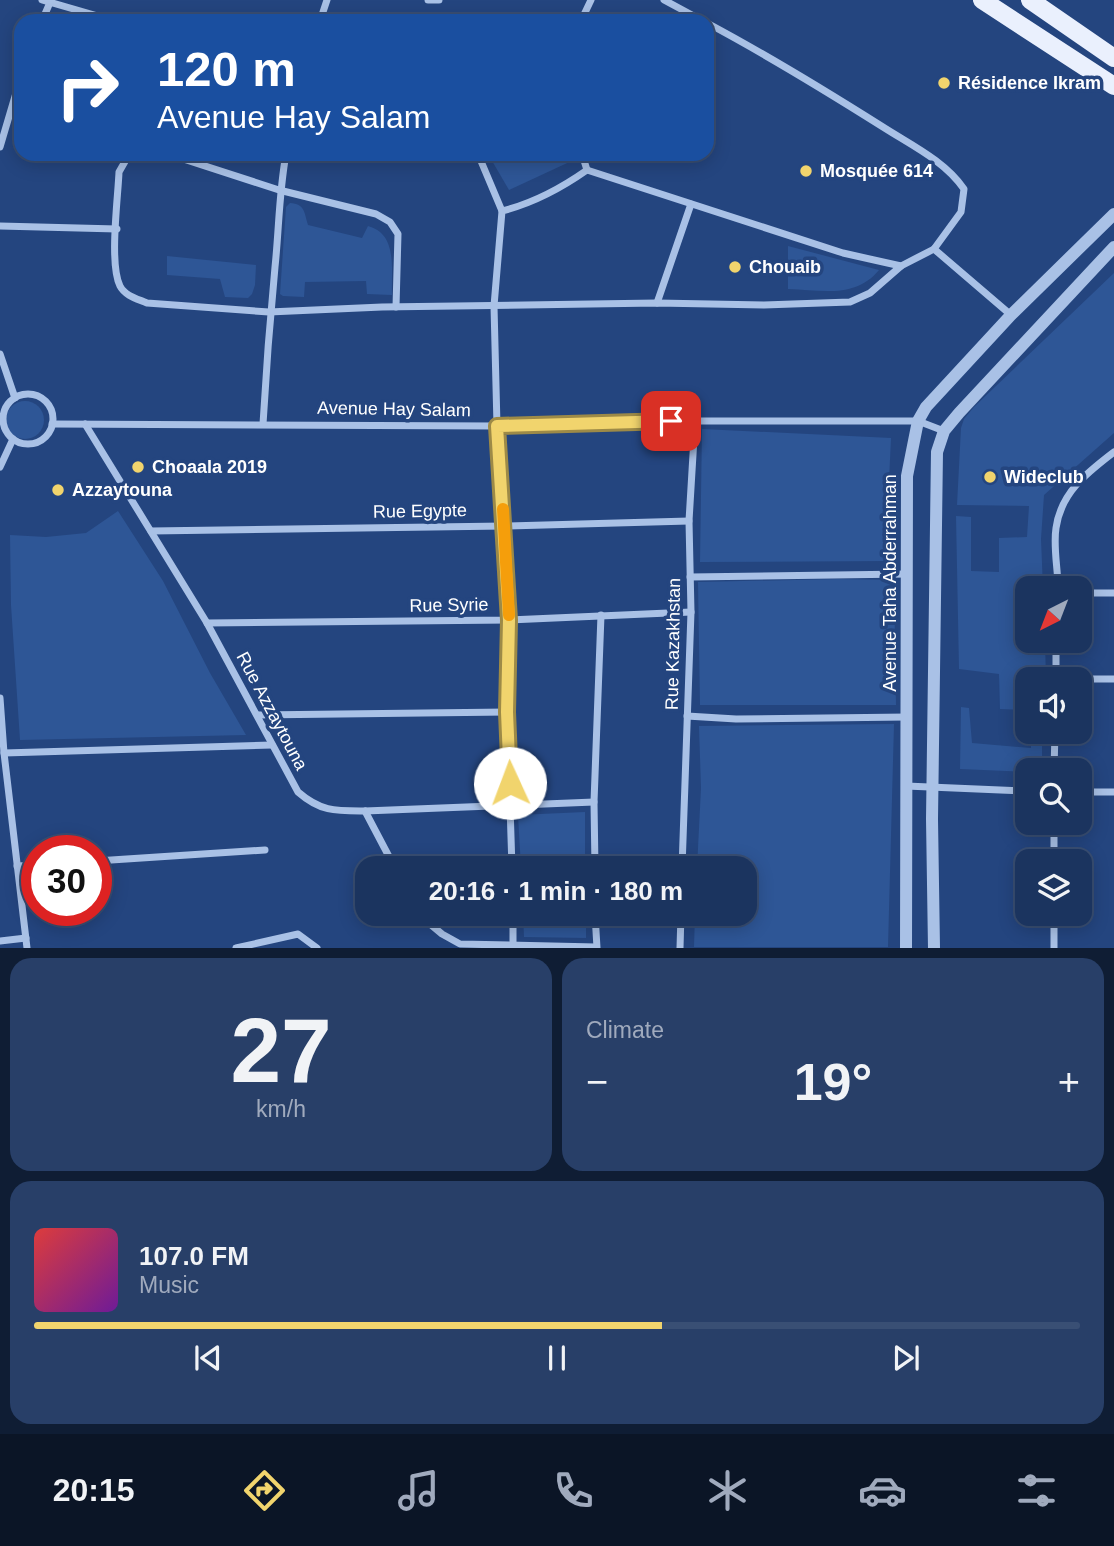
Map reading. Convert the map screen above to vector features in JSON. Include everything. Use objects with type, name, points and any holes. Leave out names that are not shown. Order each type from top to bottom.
[{"type":"main road","points":[[982,0],[1114,86]]},
{"type":"main road","points":[[1030,0],[1114,58]]},
{"type":"street","points":[[47,0],[92,14]]},
{"type":"street","points":[[428,0],[439,0]]},
{"type":"street","points":[[664,0],[690,14]]},
{"type":"street","points":[[125,161],[119,172],[115,271],[121,288],[131,297],[147,303],[269,312],[396,307],[850,302],[870,293],[901,266],[934,249],[961,212],[964,189],[958,179],[939,163],[834,96],[714,27]]},
{"type":"street","points":[[0,146],[14,99]]},
{"type":"street","points":[[190,161],[279,190],[376,214],[390,222],[398,234],[396,307]]},
{"type":"street","points":[[263,424],[279,190],[285,161]]},
{"type":"street","points":[[481,161],[502,211],[494,306],[497,426],[509,620],[507,712],[512,856]]},
{"type":"street","points":[[584,161],[586,170]]},
{"type":"street","points":[[586,170],[843,253],[901,266]]},
{"type":"street","points":[[502,211],[528,205],[547,196],[586,170]]},
{"type":"street","points":[[657,303],[691,204]]},
{"type":"street","name":"Avenue Taha Abderrahman","points":[[906,947],[907,476],[918,421],[926,407],[1012,315],[1114,214]]},
{"type":"street","points":[[0,226],[117,229]]},
{"type":"street","points":[[934,947],[932,786],[937,452],[944,431],[1114,247]]},
{"type":"street","points":[[934,249],[1012,315]]},
{"type":"street","points":[[0,354],[15,398]]},
{"type":"street","points":[[22,395],[38,396],[50,408],[52,424],[49,432],[37,442],[21,443],[13,439],[2,422],[6,408],[15,398],[22,395]]},
{"type":"street","name":"Avenue Hay Salam","points":[[52,424],[497,426],[695,421],[918,421],[944,431]]},
{"type":"street","name":"Rue Kazakhstan","points":[[682,856],[691,612],[689,521],[695,421]]},
{"type":"street","name":"Rue Azzaytouna","points":[[85,424],[207,623],[298,792],[312,804],[328,810],[365,811],[594,802]]},
{"type":"street","points":[[0,467],[13,439]]},
{"type":"street","points":[[1057,576],[1055,528],[1064,500],[1081,477],[1114,452]]},
{"type":"street","name":"Rue Egypte","points":[[151,531],[689,521]]},
{"type":"street","points":[[690,577],[907,574]]},
{"type":"street","points":[[1092,593],[1114,593]]},
{"type":"street","name":"Rue Syrie","points":[[207,623],[509,620],[691,612]]},
{"type":"street","points":[[594,856],[601,615]]},
{"type":"street","points":[[1092,679],[1114,679]]},
{"type":"street","points":[[0,698],[27,947]]},
{"type":"street","points":[[257,715],[507,712]]},
{"type":"street","points":[[687,716],[736,719],[907,717]]},
{"type":"street","points":[[4,752],[272,744]]},
{"type":"street","points":[[905,786],[1015,790]]},
{"type":"street","points":[[1092,792],[1114,792]]},
{"type":"street","points":[[365,811],[389,856]]},
{"type":"street","points":[[112,860],[265,850]]},
{"type":"street","points":[[17,866],[21,866]]},
{"type":"street","points":[[433,926],[460,944],[596,947],[595,926]]},
{"type":"street","points":[[513,926],[513,946]]},
{"type":"street","points":[[680,947],[681,926]]},
{"type":"street","points":[[1054,926],[1054,947]]},
{"type":"street","points":[[236,947],[298,934],[317,947]]},
{"type":"street","points":[[0,941],[26,938]]},
{"type":"shaded area","points":[[492,161],[572,161],[509,190]]},
{"type":"shaded area","points":[[290,203],[301,207],[308,225],[362,238],[368,226],[378,230],[389,244],[392,295],[367,294],[366,281],[305,282],[304,297],[280,294],[286,207]]},
{"type":"shaded area","points":[[788,246],[879,270],[870,279],[849,289],[788,289]]},
{"type":"shaded area","points":[[167,256],[256,265],[252,294],[248,298],[225,297],[220,279],[167,275]]},
{"type":"shaded area","points":[[1114,273],[1114,433],[1044,495],[1041,539],[1043,576],[1015,576],[1015,653],[1045,653],[1046,667],[1015,667],[1015,710],[1000,709],[999,674],[959,669],[956,516],[971,517],[971,571],[999,572],[999,538],[1027,537],[1029,506],[957,505],[961,428],[964,419]]},
{"type":"shaded area","points":[[25,401],[38,407],[44,420],[38,433],[25,439],[12,433],[6,420],[12,407]]},
{"type":"shaded area","points":[[702,429],[891,438],[887,524],[889,561],[700,562]]},
{"type":"shaded area","points":[[118,511],[163,581],[210,673],[246,735],[20,740],[11,605],[10,535],[46,537],[86,533]]},
{"type":"shaded area","points":[[894,580],[896,705],[700,705],[698,582]]},
{"type":"shaded area","points":[[961,707],[969,708],[972,743],[1031,748],[1031,744],[1042,744],[1042,758],[1015,758],[1015,771],[960,769]]},
{"type":"shaded area","points":[[894,724],[888,947],[694,947],[695,926],[757,926],[757,856],[698,856],[701,788],[699,726]]},
{"type":"shaded area","points":[[585,812],[585,856],[520,856],[518,815]]},
{"type":"shaded area","points":[[524,926],[586,926],[586,938],[524,937]]},
{"type":"slow traffic","points":[[503,509],[509,615]]},
{"type":"place","name":"Résidence Ikram","points":[[944,83]]},
{"type":"place","name":"Mosquée 614","points":[[806,171]]},
{"type":"place","name":"Chouaib","points":[[735,267]]},
{"type":"place","name":"Choaala 2019","points":[[138,467]]},
{"type":"place","name":"Wideclub","points":[[990,477]]},
{"type":"place","name":"Azzaytouna","points":[[58,490]]},
{"type":"route","points":[[510,783],[507,712],[509,620],[497,426],[671,421]]}]
